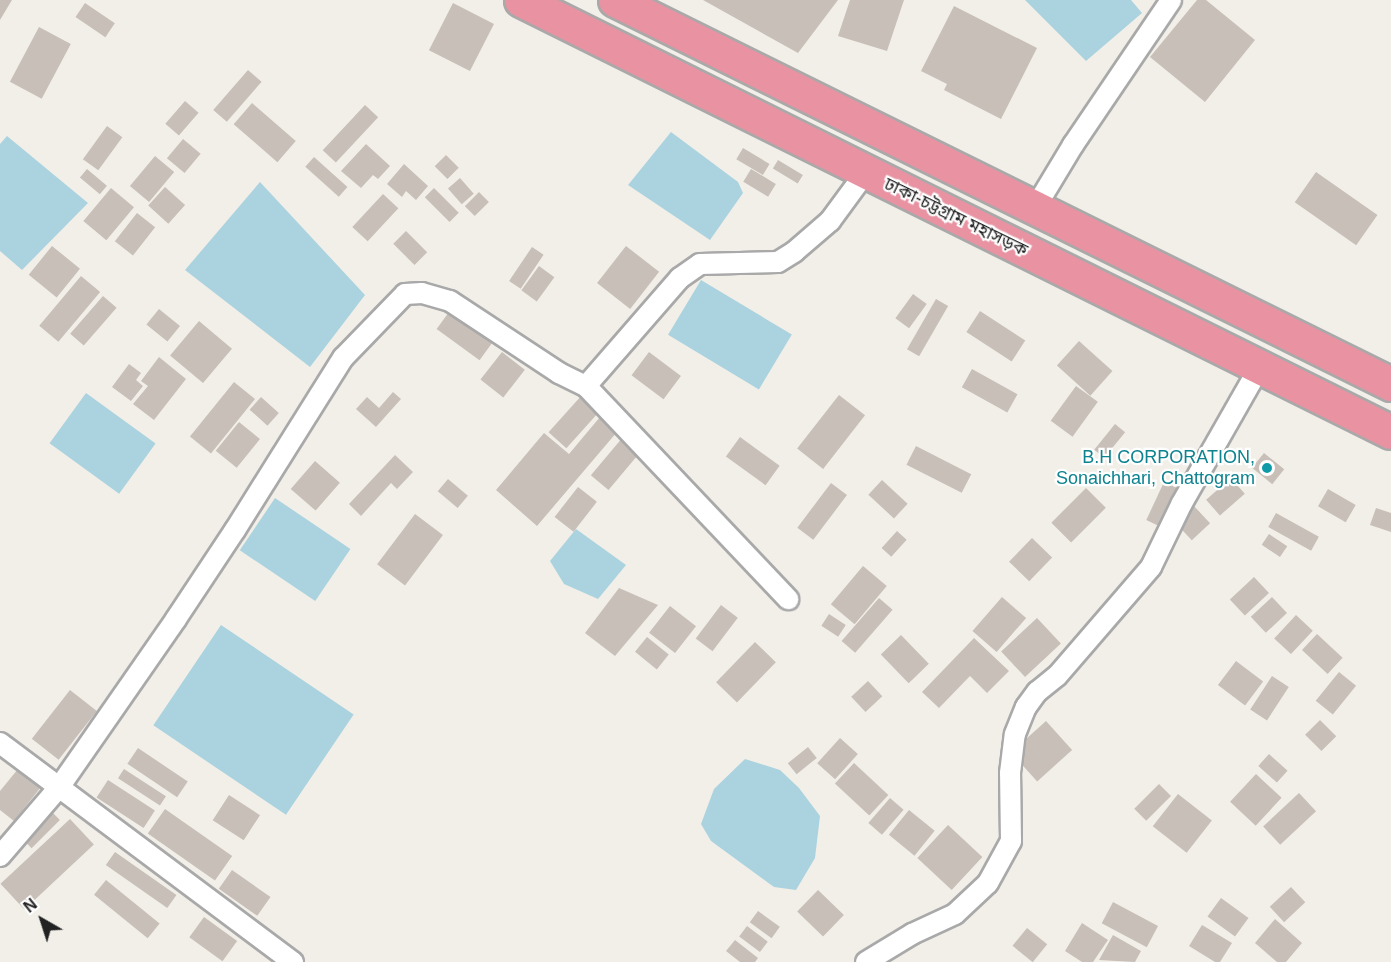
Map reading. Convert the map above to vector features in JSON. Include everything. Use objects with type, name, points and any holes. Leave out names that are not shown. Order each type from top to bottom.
[{"type":"highway","name":"ঢাকা-চট্টগ্রাম মহাসড়ক","points":[[521,0],[1391,432]]},
{"type":"highway","points":[[615,0],[1391,384]]},
{"type":"street","points":[[1035,208],[1073,145],[1171,0]]},
{"type":"street","points":[[586,386],[680,278],[700,264],[778,262],[794,252],[830,220],[866,172]]},
{"type":"street","points":[[0,856],[60,786],[235,530],[343,358],[405,294],[422,293],[450,301],[559,373],[586,386],[788,599]]},
{"type":"street","points":[[866,962],[912,934],[955,914],[988,883],[1011,841],[1010,773],[1015,734],[1026,707],[1037,692],[1057,676],[1151,567],[1182,503],[1259,368]]},
{"type":"street","points":[[0,743],[293,962]]},
{"type":"water","points":[[1025,0],[1131,0],[1142,13],[1086,61]]},
{"type":"water","points":[[671,132],[738,182],[743,193],[710,240],[628,185]]},
{"type":"water","points":[[7,136],[88,203],[22,270],[0,251],[0,144]]},
{"type":"water","points":[[260,182],[365,295],[310,367],[185,270]]},
{"type":"water","points":[[701,280],[792,335],[759,389],[668,335]]},
{"type":"water","points":[[86,393],[156,444],[119,494],[50,443]]},
{"type":"water","points":[[275,498],[350,549],[315,601],[240,550]]},
{"type":"water","points":[[576,529],[626,565],[598,599],[564,584],[550,561]]},
{"type":"water","points":[[221,625],[354,714],[286,815],[153,725]]},
{"type":"water","points":[[745,759],[780,770],[799,788],[820,816],[815,858],[796,890],[774,887],[711,841],[701,824],[714,789]]},
{"type":"building","points":[[0,0],[12,0],[0,20]]},
{"type":"building","points":[[703,0],[838,0],[798,53]]},
{"type":"building","points":[[850,0],[904,0],[887,51],[838,36]]},
{"type":"building","points":[[1197,0],[1206,0],[1255,40],[1205,102],[1150,57]]},
{"type":"building","points":[[85,3],[115,23],[105,37],[75,17]]},
{"type":"building","points":[[453,3],[494,24],[470,71],[429,50]]},
{"type":"building","points":[[954,6],[1037,48],[1001,119],[944,90],[947,84],[921,71]]},
{"type":"building","points":[[39,27],[71,44],[42,99],[10,82]]},
{"type":"building","points":[[248,70],[262,82],[227,122],[213,110]]},
{"type":"building","points":[[185,101],[199,113],[179,135],[165,124]]},
{"type":"building","points":[[252,103],[296,141],[277,162],[234,124]]},
{"type":"building","points":[[365,105],[378,117],[336,163],[323,150]]},
{"type":"building","points":[[107,126],[122,137],[98,170],[83,159]]},
{"type":"building","points":[[183,139],[201,154],[185,173],[167,158]]},
{"type":"building","points":[[366,144],[390,166],[378,179],[373,175],[361,188],[341,171]]},
{"type":"building","points":[[743,148],[770,164],[763,175],[736,159]]},
{"type":"building","points":[[446,155],[459,168],[447,179],[435,166]]},
{"type":"building","points":[[155,156],[174,172],[149,202],[130,186]]},
{"type":"building","points":[[314,157],[347,187],[339,197],[305,167]]},
{"type":"building","points":[[778,160],[803,175],[798,184],[773,169]]},
{"type":"building","points":[[404,164],[428,186],[416,200],[406,191],[402,197],[387,184]]},
{"type":"building","points":[[87,169],[107,186],[100,194],[80,177]]},
{"type":"building","points":[[751,169],[776,184],[768,197],[743,182]]},
{"type":"building","points":[[1316,172],[1377,215],[1356,245],[1295,202]]},
{"type":"building","points":[[460,178],[474,194],[462,204],[448,188]]},
{"type":"building","points":[[165,187],[185,205],[168,224],[148,206]]},
{"type":"building","points":[[111,188],[134,207],[106,240],[83,221]]},
{"type":"building","points":[[434,188],[459,213],[450,222],[425,197]]},
{"type":"building","points":[[479,192],[489,202],[475,216],[465,206]]},
{"type":"building","points":[[383,194],[398,208],[368,241],[352,227]]},
{"type":"building","points":[[137,213],[155,227],[133,256],[115,241]]},
{"type":"building","points":[[406,231],[427,252],[414,265],[393,244]]},
{"type":"building","points":[[52,246],[80,269],[57,297],[29,275]]},
{"type":"building","points":[[626,246],[659,272],[630,309],[597,283]]},
{"type":"building","points":[[532,247],[544,255],[521,289],[509,281]]},
{"type":"building","points":[[539,266],[554,277],[537,301],[521,290]]},
{"type":"building","points":[[81,276],[100,292],[58,342],[39,326]]},
{"type":"building","points":[[913,294],[927,304],[909,328],[895,318]]},
{"type":"building","points":[[103,296],[117,308],[84,346],[70,334]]},
{"type":"building","points":[[936,299],[948,306],[919,356],[907,349]]},
{"type":"building","points":[[159,309],[180,326],[167,342],[146,325]]},
{"type":"building","points":[[980,311],[1025,340],[1012,361],[966,332]]},
{"type":"building","points":[[449,312],[492,343],[480,360],[437,329]]},
{"type":"building","points":[[199,321],[232,349],[203,383],[170,355]]},
{"type":"building","points":[[1079,341],[1112,371],[1090,396],[1057,366]]},
{"type":"building","points":[[502,352],[525,370],[503,397],[480,380]]},
{"type":"building","points":[[649,352],[681,376],[663,399],[632,375]]},
{"type":"building","points":[[159,357],[186,379],[154,420],[133,404],[148,386],[141,381]]},
{"type":"building","points":[[129,364],[141,373],[136,380],[143,386],[131,401],[112,387]]},
{"type":"building","points":[[972,369],[1017,394],[1007,413],[962,387]]},
{"type":"building","points":[[234,382],[255,399],[211,453],[190,436]]},
{"type":"building","points":[[1076,386],[1098,402],[1073,437],[1051,421]]},
{"type":"building","points":[[393,392],[401,399],[376,427],[356,409],[367,397],[379,408]]},
{"type":"building","points":[[582,395],[600,411],[566,448],[549,432]]},
{"type":"building","points":[[839,395],[865,415],[823,469],[797,449]]},
{"type":"building","points":[[261,397],[279,413],[267,426],[250,410]]},
{"type":"building","points":[[600,417],[617,432],[537,526],[496,490],[544,433],[569,454]]},
{"type":"building","points":[[239,422],[260,439],[237,468],[216,451]]},
{"type":"building","points":[[1115,424],[1125,432],[1104,458],[1094,450]]},
{"type":"building","points":[[623,437],[641,452],[608,490],[591,475]]},
{"type":"building","points":[[740,437],[780,466],[766,485],[726,456]]},
{"type":"building","points":[[916,446],[971,474],[962,493],[906,465]]},
{"type":"building","name":"B.H CORPORATION, Sonaichhari, Chattogram","points":[[1264,453],[1284,469],[1272,484],[1252,468]]},
{"type":"building","points":[[395,455],[413,472],[397,489],[391,483],[361,516],[349,504]]},
{"type":"building","points":[[315,461],[340,483],[316,511],[291,489]]},
{"type":"building","points":[[1231,478],[1245,494],[1220,515],[1206,500]]},
{"type":"building","points":[[448,479],[468,496],[458,508],[438,491]]},
{"type":"building","points":[[882,480],[908,504],[894,518],[868,495]]},
{"type":"building","points":[[1164,482],[1183,491],[1165,529],[1146,520]]},
{"type":"building","points":[[831,483],[847,495],[813,540],[797,528]]},
{"type":"building","points":[[578,487],[597,502],[574,532],[555,517]]},
{"type":"building","points":[[1086,488],[1106,508],[1071,542],[1051,523]]},
{"type":"building","points":[[1328,489],[1356,505],[1346,522],[1318,506]]},
{"type":"building","points":[[1193,505],[1210,523],[1192,540],[1175,522]]},
{"type":"building","points":[[1376,508],[1391,513],[1391,532],[1370,525]]},
{"type":"building","points":[[1276,513],[1319,537],[1311,551],[1268,527]]},
{"type":"building","points":[[415,514],[443,535],[405,585],[377,564]]},
{"type":"building","points":[[897,531],[907,540],[891,557],[882,548]]},
{"type":"building","points":[[1269,534],[1287,546],[1280,557],[1262,545]]},
{"type":"building","points":[[1032,538],[1052,557],[1029,581],[1009,562]]},
{"type":"building","points":[[863,566],[887,586],[855,624],[831,604]]},
{"type":"building","points":[[1254,577],[1269,593],[1245,616],[1230,600]]},
{"type":"building","points":[[619,588],[658,605],[615,656],[585,633]]},
{"type":"building","points":[[1002,597],[1026,618],[997,652],[972,631]]},
{"type":"building","points":[[1272,597],[1287,613],[1266,633],[1251,617]]},
{"type":"building","points":[[879,598],[893,610],[855,653],[842,641]]},
{"type":"building","points":[[721,605],[738,618],[712,651],[696,639]]},
{"type":"building","points":[[670,606],[696,626],[675,653],[649,633]]},
{"type":"building","points":[[829,614],[846,625],[838,637],[821,626]]},
{"type":"building","points":[[1296,615],[1313,631],[1291,654],[1274,638]]},
{"type":"building","points":[[1037,618],[1061,644],[1025,677],[1001,651]]},
{"type":"building","points":[[1317,634],[1343,658],[1328,674],[1302,650]]},
{"type":"building","points":[[901,635],[929,664],[909,683],[881,654]]},
{"type":"building","points":[[647,637],[669,655],[657,669],[635,652]]},
{"type":"building","points":[[974,638],[1009,671],[987,693],[970,676],[939,708],[922,692]]},
{"type":"building","points":[[755,642],[776,662],[737,702],[716,682]]},
{"type":"building","points":[[1236,661],[1263,681],[1245,705],[1218,685]]},
{"type":"building","points":[[1339,672],[1356,686],[1333,715],[1316,701]]},
{"type":"building","points":[[1272,676],[1289,687],[1267,720],[1250,710]]},
{"type":"building","points":[[868,681],[882,696],[866,712],[851,697]]},
{"type":"building","points":[[70,690],[97,711],[59,760],[32,739]]},
{"type":"building","points":[[1320,720],[1336,736],[1321,751],[1305,735]]},
{"type":"building","points":[[1046,721],[1072,750],[1037,781],[1011,752]]},
{"type":"building","points":[[840,738],[858,754],[835,779],[817,763]]},
{"type":"building","points":[[808,747],[817,758],[797,774],[788,763]]},
{"type":"building","points":[[138,748],[188,782],[177,797],[127,764]]},
{"type":"building","points":[[1269,754],[1288,771],[1277,783],[1258,766]]},
{"type":"building","points":[[854,763],[888,795],[869,816],[835,783]]},
{"type":"building","points":[[18,769],[41,787],[14,821],[0,810],[0,791]]},
{"type":"building","points":[[124,769],[166,796],[160,805],[118,778]]},
{"type":"building","points":[[1256,774],[1282,798],[1256,826],[1230,802]]},
{"type":"building","points":[[108,780],[155,810],[144,828],[97,798]]},
{"type":"building","points":[[1159,784],[1171,796],[1146,821],[1134,809]]},
{"type":"building","points":[[1299,793],[1316,811],[1280,845],[1263,826]]},
{"type":"building","points":[[1178,794],[1212,820],[1187,853],[1153,826]]},
{"type":"building","points":[[229,795],[260,815],[244,840],[213,820]]},
{"type":"building","points":[[890,798],[904,810],[882,835],[868,823]]},
{"type":"building","points":[[165,809],[232,856],[215,881],[148,834]]},
{"type":"building","points":[[50,810],[60,820],[32,848],[22,838]]},
{"type":"building","points":[[909,810],[935,831],[915,856],[889,835]]},
{"type":"building","points":[[70,819],[94,845],[24,909],[1,884]]},
{"type":"building","points":[[948,825],[982,857],[952,890],[917,858]]},
{"type":"building","points":[[115,852],[176,895],[167,908],[106,865]]},
{"type":"building","points":[[232,870],[271,897],[257,916],[219,889]]},
{"type":"building","points":[[106,880],[160,923],[148,938],[94,895]]},
{"type":"building","points":[[1291,887],[1305,902],[1284,922],[1270,907]]},
{"type":"building","points":[[818,890],[844,915],[823,937],[797,912]]},
{"type":"building","points":[[1221,898],[1249,918],[1235,937],[1207,917]]},
{"type":"building","points":[[1113,902],[1158,926],[1147,947],[1102,923]]},
{"type":"building","points":[[758,911],[780,927],[772,938],[750,922]]},
{"type":"building","points":[[204,917],[237,941],[222,961],[189,937]]},
{"type":"building","points":[[1275,919],[1302,943],[1286,962],[1277,962],[1255,943]]},
{"type":"building","points":[[1082,923],[1108,940],[1093,962],[1082,962],[1065,951]]},
{"type":"building","points":[[1202,925],[1232,943],[1220,962],[1215,962],[1189,946]]},
{"type":"building","points":[[747,926],[768,942],[760,952],[739,936]]},
{"type":"building","points":[[1027,928],[1047,944],[1033,962],[1013,946]]},
{"type":"building","points":[[1113,935],[1141,951],[1135,962],[1099,960]]},
{"type":"building","points":[[735,940],[758,958],[755,962],[740,962],[726,951]]},
{"type":"place","name":"B.H CORPORATION, Sonaichhari, Chattogram","points":[[1267,468]]}]
